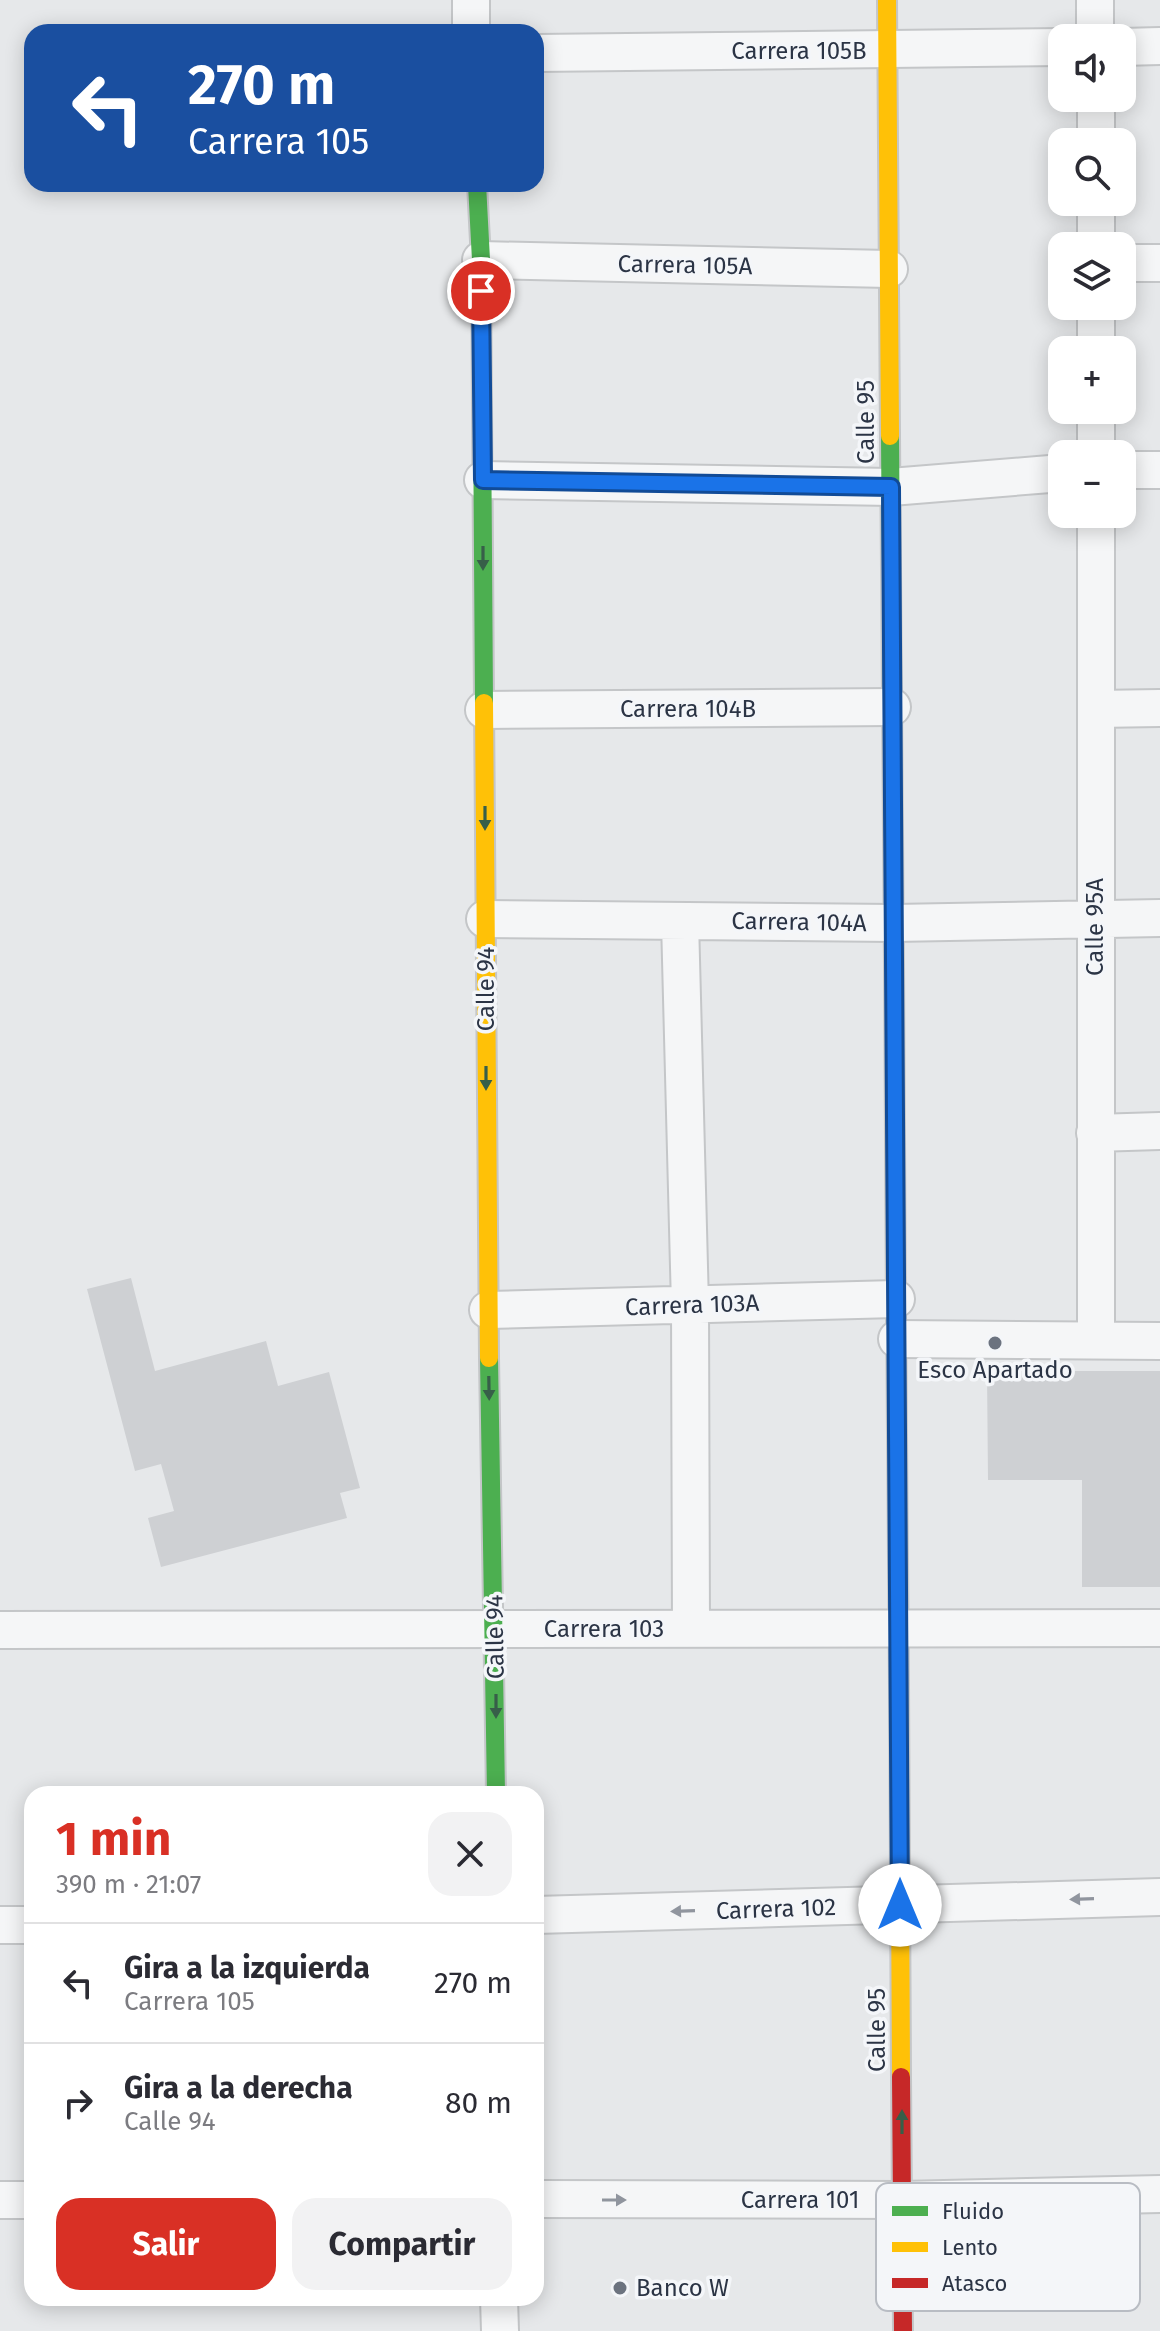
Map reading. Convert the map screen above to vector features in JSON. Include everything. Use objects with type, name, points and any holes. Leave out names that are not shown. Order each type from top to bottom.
[{"type":"street","points":[[471,0],[471,24]]},
{"type":"street","name":"Calle 95","points":[[887,0],[902,2183]]},
{"type":"street","points":[[1095,0],[1095,24]]},
{"type":"street","points":[[1136,47],[1160,46]]},
{"type":"street","name":"Carrera 105B","points":[[544,53],[1048,47]]},
{"type":"street","name":"Calle 94","points":[[477,192],[481,260],[488,1310],[496,1786]]},
{"type":"street","name":"Carrera 105A","points":[[481,260],[889,269]]},
{"type":"street","points":[[1136,263],[1160,263]]},
{"type":"street","points":[[1136,470],[1160,470]]},
{"type":"street","points":[[483,480],[891,487],[1048,474]]},
{"type":"street","name":"Calle 95A","points":[[1096,528],[1096,1340]]},
{"type":"street","name":"Carrera 104B","points":[[484,710],[892,707]]},
{"type":"street","points":[[1096,709],[1160,708]]},
{"type":"street","name":"Carrera 104A","points":[[485,919],[894,923],[1160,918]]},
{"type":"street","points":[[680,921],[690,1305],[691,1629]]},
{"type":"street","points":[[1095,1133],[1160,1131]]},
{"type":"street","name":"Carrera 103A","points":[[488,1310],[896,1299]]},
{"type":"street","points":[[897,1339],[1160,1341]]},
{"type":"street","name":"Carrera 103","points":[[0,1630],[1160,1628]]},
{"type":"street","name":"Carrera 102","points":[[544,1915],[1160,1897]]},
{"type":"street","points":[[0,1925],[24,1925]]},
{"type":"street","name":"Carrera 101","points":[[1140,2194],[1160,2194]]},
{"type":"street","name":"Carrera 101","points":[[544,2199],[876,2200]]},
{"type":"street","points":[[0,2200],[24,2200]]},
{"type":"street","points":[[499,2306],[500,2331]]},
{"type":"street","name":"Calle 95","points":[[903,2311],[903,2331]]},
{"type":"building","points":[[131,1278],[155,1371],[266,1341],[278,1386],[329,1372],[360,1488],[340,1493],[347,1518],[161,1567],[148,1518],[174,1511],[161,1464],[135,1471],[87,1289]]},
{"type":"building","points":[[987,1371],[1160,1371],[1160,1587],[1082,1587],[1082,1480],[988,1480]]},
{"type":"traffic: fast","points":[[477,192],[481,260],[484,703]]},
{"type":"traffic: fast","points":[[890,436],[894,965]]},
{"type":"traffic: fast","points":[[896,1310],[899,1685]]},
{"type":"traffic: fast","points":[[489,1358],[496,1786]]},
{"type":"traffic: slow","points":[[887,0],[890,436]]},
{"type":"traffic: slow","points":[[484,703],[489,1358]]},
{"type":"traffic: slow","points":[[899,1685],[901,2077]]},
{"type":"traffic: jam","points":[[894,965],[896,1310]]},
{"type":"traffic: jam","points":[[901,2077],[902,2183]]},
{"type":"traffic: jam","points":[[903,2311],[903,2331]]},
{"type":"place","name":"Esco Apartado","points":[[995,1343]]},
{"type":"place","name":"Banco W","points":[[620,2288]]},
{"type":"route","points":[[481,291],[483,480],[891,487],[900,1905]]}]
